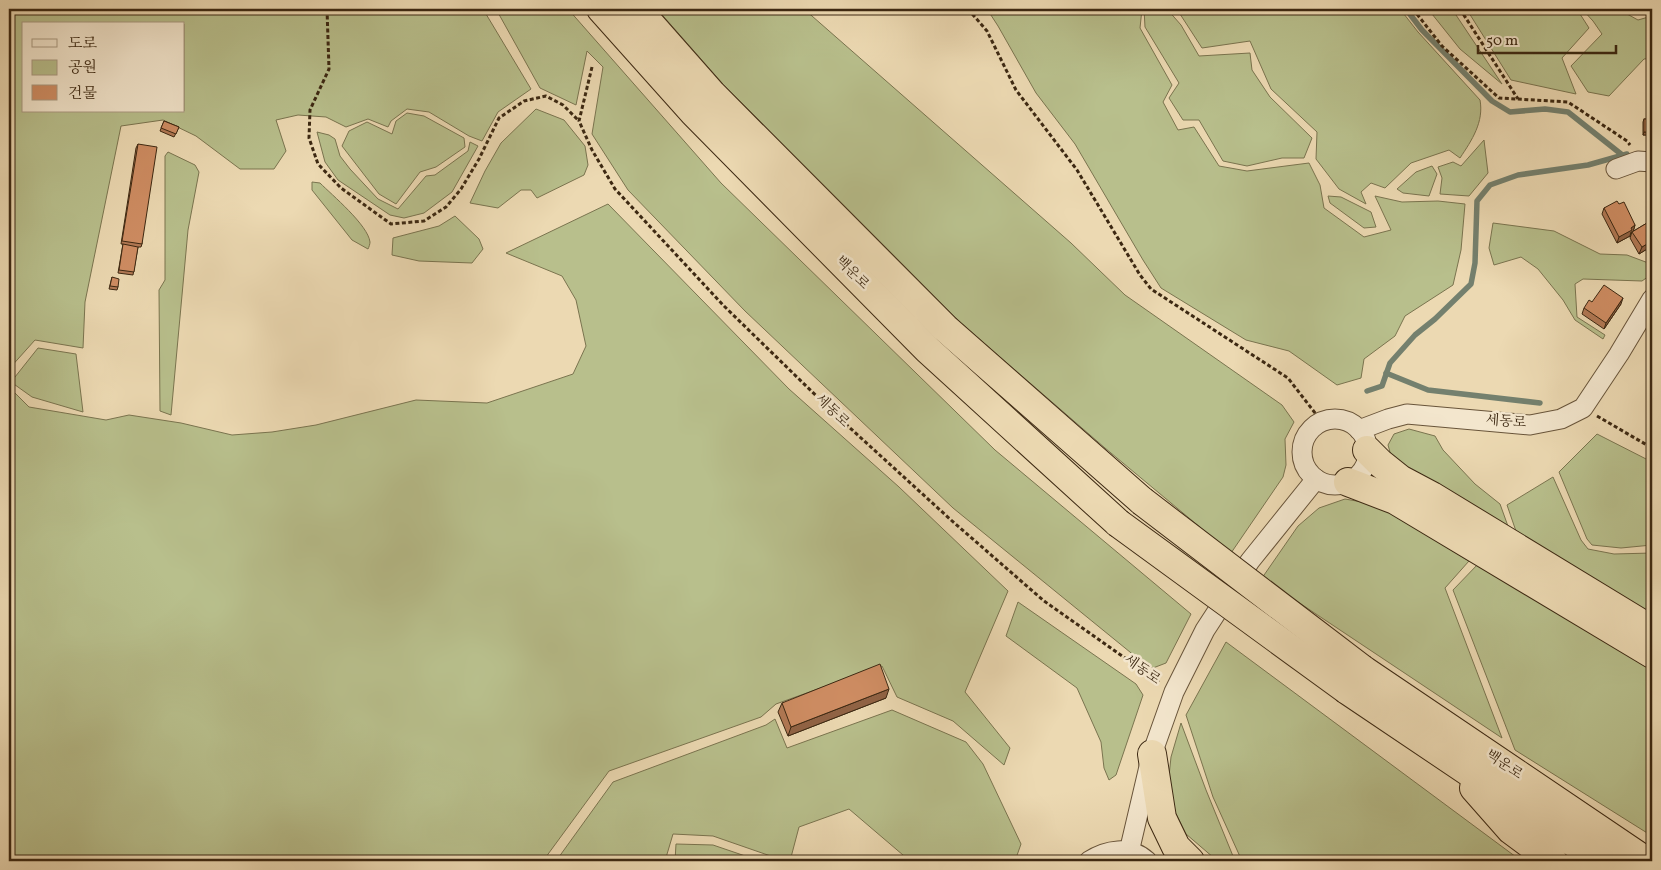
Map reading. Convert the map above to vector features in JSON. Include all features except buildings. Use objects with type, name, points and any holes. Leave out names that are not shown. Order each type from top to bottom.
[{"type":"highway","name":"백운로","points":[[601,9],[694,113],[928,350],[1118,522],[1355,680],[1503,764],[1646,861]]},
{"type":"highway","name":"백운로","points":[[636,9],[712,94],[945,328],[1142,501],[1446,757],[1601,861]]},
{"type":"highway","points":[[1363,440],[1380,463],[1400,479],[1432,496],[1652,630]]},
{"type":"highway","points":[[1348,482],[1395,500],[1652,654]]},
{"type":"highway","points":[[1152,754],[1162,818],[1176,847],[1190,861]]},
{"type":"highway","points":[[1446,757],[1512,830],[1553,861]]},
{"type":"highway","points":[[1503,764],[1652,852]]},
{"type":"street","points":[[1616,168],[1645,162]]},
{"type":"street","name":"세동로","points":[[1363,440],[1388,419],[1407,414],[1530,425],[1561,419],[1583,408],[1619,354],[1652,299]]},
{"type":"street","points":[[1337,419],[1347,421],[1356,426],[1363,440],[1368,456],[1358,476],[1348,482],[1337,485],[1326,484],[1316,479],[1304,462],[1302,452],[1304,441],[1309,432],[1322,422],[1337,419]]},
{"type":"street","points":[[1129,852],[1152,754],[1174,692],[1206,630],[1250,561],[1316,479]]},
{"type":"street","points":[[1088,861],[1100,854],[1114,850],[1129,852],[1143,857],[1147,861]]},
{"type":"path","points":[[327,9],[329,69],[310,110],[309,138],[318,164],[341,188],[392,224],[424,221],[446,207],[461,189],[479,159],[499,118],[524,101],[546,96],[563,105],[579,121]]},
{"type":"path","points":[[968,9],[987,31],[1016,90],[1077,170],[1140,275],[1151,289],[1288,378],[1322,422]]},
{"type":"path","points":[[1414,9],[1442,46],[1499,98],[1568,102],[1627,141],[1645,162]]},
{"type":"path","points":[[1460,9],[1518,99]]},
{"type":"path","points":[[579,121],[592,67]]},
{"type":"path","name":"세동로","points":[[579,121],[592,150],[615,189],[724,306],[838,417],[951,520],[1044,601],[1174,692]]},
{"type":"path","points":[[1583,408],[1652,448]]},
{"type":"green space","points":[[9,9],[483,9],[531,89],[498,112],[482,141],[469,136],[429,112],[407,109],[391,121],[388,127],[368,119],[346,127],[326,117],[298,115],[276,120],[286,151],[274,169],[240,169],[196,136],[163,120],[121,126],[85,302],[83,348],[35,340],[9,369]]},
{"type":"green space","points":[[496,9],[568,9],[721,183],[995,450],[1191,614],[1166,663],[1153,668],[1141,661],[953,508],[745,311],[628,190],[592,134],[603,67],[587,51],[576,105],[540,88]]},
{"type":"green space","points":[[657,9],[804,9],[1071,243],[1125,295],[1282,405],[1294,422],[1285,439],[1286,465],[1283,477],[1231,553],[1105,448],[962,324],[722,83]]},
{"type":"green space","points":[[987,9],[1142,9],[1140,28],[1172,85],[1163,102],[1178,130],[1194,127],[1219,166],[1247,171],[1309,163],[1320,185],[1324,208],[1364,237],[1391,230],[1375,196],[1402,202],[1438,201],[1465,204],[1461,250],[1453,285],[1405,316],[1395,336],[1364,359],[1361,378],[1337,385],[1289,351],[1246,340],[1161,288],[1075,144],[1036,93]]},
{"type":"green space","points":[[1144,9],[1167,9],[1181,25],[1199,56],[1250,53],[1252,70],[1270,97],[1312,138],[1304,158],[1282,158],[1247,166],[1223,161],[1199,120],[1183,120],[1169,98],[1179,83],[1145,27]]},
{"type":"green space","points":[[1175,9],[1400,9],[1418,32],[1480,100],[1479,123],[1460,158],[1449,150],[1411,163],[1385,188],[1371,183],[1361,192],[1366,204],[1339,189],[1316,159],[1317,132],[1271,89],[1250,41],[1202,48]]},
{"type":"green space","points":[[1428,9],[1452,9],[1502,84],[1460,49]]},
{"type":"green space","points":[[1474,9],[1574,9],[1580,14],[1589,28],[1562,58],[1576,94],[1511,80],[1469,13]]},
{"type":"green space","points":[[1582,9],[1618,9],[1638,20],[1652,16],[1652,58],[1644,59],[1609,96],[1588,92],[1571,66],[1602,34]]},
{"type":"green space","points":[[536,109],[564,120],[585,146],[588,165],[584,175],[537,198],[531,190],[521,190],[498,208],[470,203],[501,143]]},
{"type":"green space","points":[[407,113],[424,116],[464,138],[465,147],[436,167],[420,172],[396,204],[379,194],[342,146],[349,131],[367,122],[392,134],[396,121]]},
{"type":"green space","points":[[317,132],[329,135],[335,139],[340,156],[350,169],[378,199],[398,209],[426,176],[435,175],[468,151],[470,142],[478,146],[452,192],[424,213],[404,218],[390,215],[338,180],[325,162]]},
{"type":"green space","points":[[1484,140],[1488,173],[1469,196],[1440,194],[1442,178],[1438,167],[1453,162],[1461,166]]},
{"type":"green space","points":[[168,152],[195,165],[199,172],[188,230],[171,415],[160,411],[159,290],[165,280],[165,156]]},
{"type":"green space","points":[[1432,166],[1437,174],[1429,196],[1403,193],[1397,189],[1416,172]]},
{"type":"green space","points":[[312,182],[320,183],[341,202],[363,227],[370,242],[368,249],[352,240],[312,190]]},
{"type":"green space","points":[[1328,196],[1341,197],[1371,212],[1376,227],[1364,228],[1330,203]]},
{"type":"green space","points":[[608,204],[789,389],[899,487],[1008,591],[965,692],[1010,748],[1004,765],[953,721],[897,697],[882,666],[776,704],[761,717],[609,771],[543,861],[9,861],[9,387],[29,407],[106,420],[129,415],[181,423],[232,435],[272,432],[316,425],[416,400],[487,403],[573,374],[586,346],[576,300],[562,276],[506,253]]},
{"type":"green space","points":[[455,216],[479,239],[483,249],[472,263],[419,261],[392,255],[393,238],[439,226]]},
{"type":"green space","points":[[1493,223],[1554,231],[1600,254],[1627,255],[1652,263],[1652,274],[1642,281],[1583,279],[1575,284],[1577,317],[1605,335],[1603,339],[1575,320],[1563,300],[1538,269],[1521,257],[1494,265],[1489,248]]},
{"type":"green space","points":[[38,348],[76,354],[83,412],[32,397],[11,382]]},
{"type":"green space","points":[[1409,429],[1435,436],[1443,450],[1475,484],[1500,504],[1509,529],[1392,459],[1388,445],[1394,434]]},
{"type":"green space","points":[[1597,434],[1652,462],[1652,545],[1621,548],[1592,545],[1587,539],[1559,472]]},
{"type":"green space","points":[[1553,477],[1581,540],[1588,549],[1614,554],[1652,553],[1652,619],[1518,537],[1507,505]]},
{"type":"green space","points":[[1345,499],[1379,505],[1469,561],[1445,588],[1502,738],[1262,578],[1298,526],[1319,508]]},
{"type":"green space","points":[[1479,563],[1652,667],[1652,836],[1515,750],[1453,590]]},
{"type":"green space","points":[[1018,602],[1136,684],[1143,695],[1116,775],[1109,780],[1104,768],[1101,742],[1077,688],[1006,636]]},
{"type":"green space","points":[[1226,642],[1522,861],[1242,861],[1213,797],[1186,715]]},
{"type":"green space","points":[[892,710],[966,742],[983,764],[1021,844],[1015,861],[910,861],[849,809],[799,827],[790,861],[785,861],[713,836],[673,834],[665,861],[556,861],[613,782],[766,725],[775,719],[787,748]]},
{"type":"green space","points":[[1181,723],[1235,861],[1222,861],[1214,858],[1186,834],[1173,808],[1169,776],[1171,757]]},
{"type":"green space","points":[[676,844],[713,845],[760,861],[675,861]]},
{"type":"waterway","points":[[1406,9],[1422,30],[1492,101],[1510,112],[1545,109],[1568,112],[1621,154]]},
{"type":"waterway","points":[[1367,391],[1382,386],[1390,363],[1415,335],[1435,319],[1471,284],[1475,263],[1477,201],[1490,185],[1518,175],[1588,165],[1627,154]]},
{"type":"waterway","points":[[1386,373],[1428,390],[1540,403]]}]
